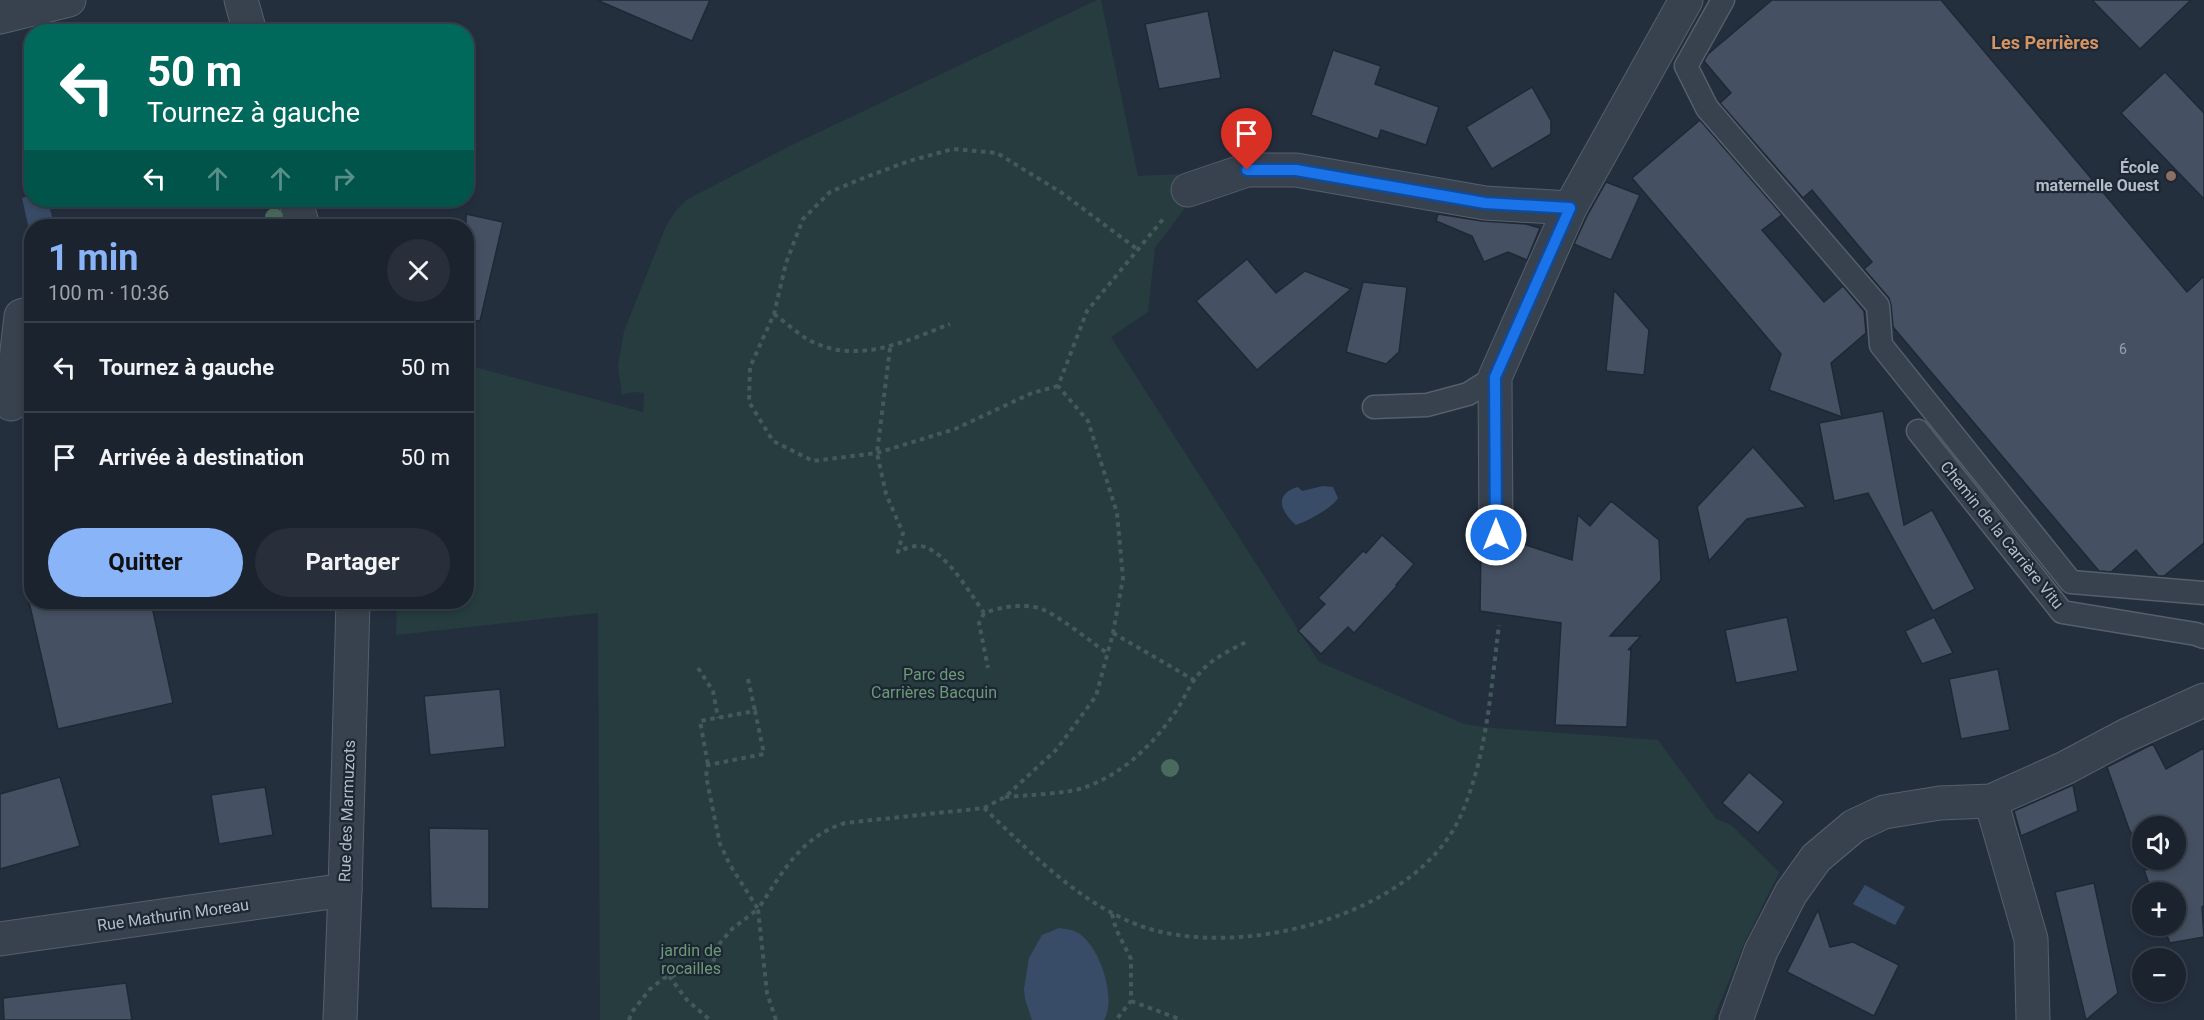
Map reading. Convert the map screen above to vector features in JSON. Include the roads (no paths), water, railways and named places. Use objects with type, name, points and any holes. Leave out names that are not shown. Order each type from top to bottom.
[{"type":"street","points":[[0,16],[69,0]]},
{"type":"street","points":[[241,0],[248,24]]},
{"type":"street","points":[[1496,535],[1495,377],[1570,208],[1686,0]]},
{"type":"street","points":[[1188,190],[1247,170],[1296,170],[1485,203],[1570,208]]},
{"type":"street","points":[[11,404],[21,316],[24,315]]},
{"type":"street","name":"Rue des Marmuzots","points":[[339,1020],[353,609]]},
{"type":"street","points":[[1736,1020],[1761,951],[1791,893],[1816,858],[1854,826],[1884,812],[1940,803],[1991,801],[2065,768],[2127,735],[2204,700]]},
{"type":"street","points":[[1991,801],[2031,939],[2033,1020]]},
{"type":"street","name":"Rue Mathurin Moreau","points":[[0,939],[345,890]]},
{"type":"lane","points":[[1723,0],[1686,66],[1707,108],[1878,306],[1881,345],[2071,582],[2204,593]]},
{"type":"lane","points":[[1374,407],[1427,405],[1468,394],[1495,377]]},
{"type":"lane","name":"Chemin de la Carrière Vitu","points":[[1918,431],[2062,612],[2204,637]]},
{"type":"water","points":[[24,207],[50,207],[52,219],[27,219]]},
{"type":"water","points":[[1323,486],[1333,487],[1338,498],[1319,514],[1296,525],[1283,509],[1282,499],[1285,494],[1298,487],[1302,491]]},
{"type":"water","points":[[1865,885],[1905,907],[1895,925],[1853,904]]},
{"type":"water","points":[[1059,928],[1079,933],[1088,942],[1100,963],[1109,1000],[1104,1020],[1032,1020],[1024,989],[1029,958],[1042,935]]},
{"type":"place","name":"École maternelle Ouest","points":[[2171,176]]},
{"type":"district","name":"Les Perrières","points":[[2045,42]]},
{"type":"park label","name":"Parc des Carrières Bacquin","points":[[934,683]]},
{"type":"park label","name":"jardin de rocailles","points":[[691,959]]}]
